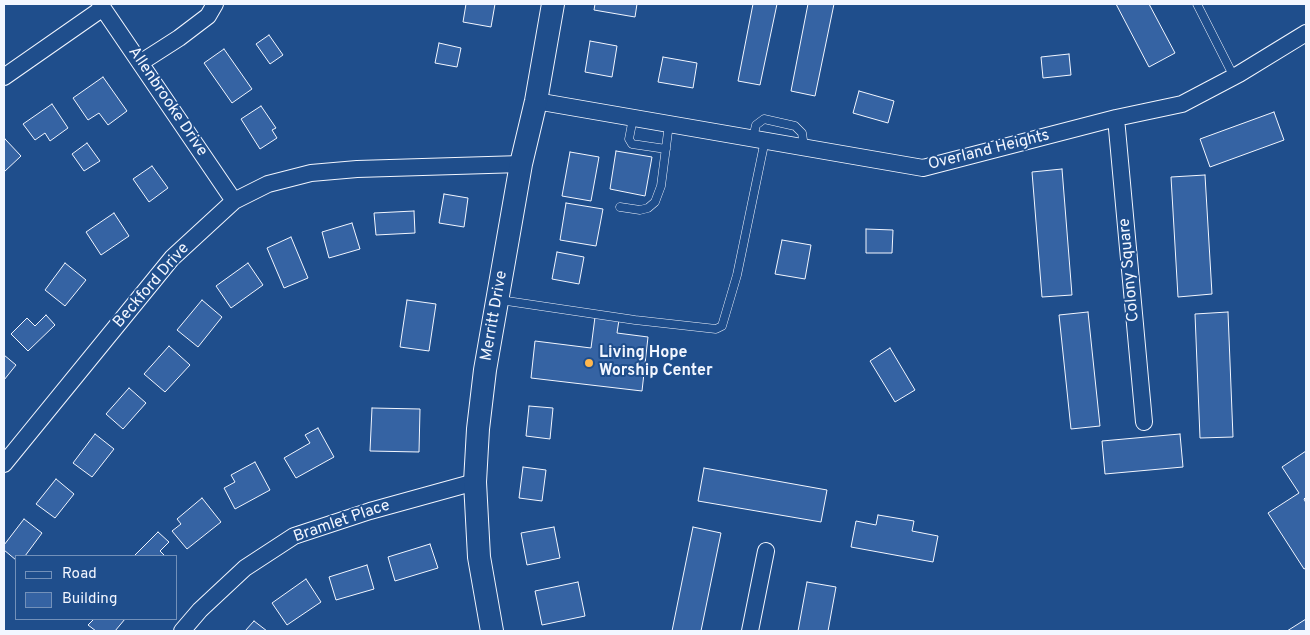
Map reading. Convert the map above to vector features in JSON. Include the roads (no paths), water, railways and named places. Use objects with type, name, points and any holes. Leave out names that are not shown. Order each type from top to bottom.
[{"type":"main road","name":"Merritt Drive","points":[[492,631],[479,557],[474,482],[478,429],[521,164],[536,100],[553,4]]},
{"type":"street","points":[[140,63],[179,38],[208,16],[215,4]]},
{"type":"street","points":[[4,77],[102,6]]},
{"type":"street","name":"Allenbrooke Drive","points":[[102,6],[234,201]]},
{"type":"street","name":"Overland Heights","points":[[536,100],[923,168],[1116,118],[1182,104],[1234,76],[1306,33]]},
{"type":"street","name":"Colony Square","points":[[1116,118],[1144,422]]},
{"type":"street","name":"Beckford Drive","points":[[4,464],[172,258],[234,201],[268,184],[311,173],[357,169],[521,164]]},
{"type":"street","name":"Bramlet Place","points":[[182,631],[200,610],[245,568],[294,536],[370,511],[474,482]]},
{"type":"street","points":[[750,631],[766,551]]},
{"type":"lane","points":[[1197,4],[1234,76]]},
{"type":"lane","points":[[633,118],[629,139],[632,144],[666,149]]},
{"type":"lane","points":[[620,207],[640,210],[648,208],[654,202],[661,186],[668,124]]},
{"type":"lane","points":[[498,299],[635,320],[716,329],[722,326],[737,276],[759,139]]},
{"type":"place","name":"Living Hope Worship Center","points":[[589,363]]}]
